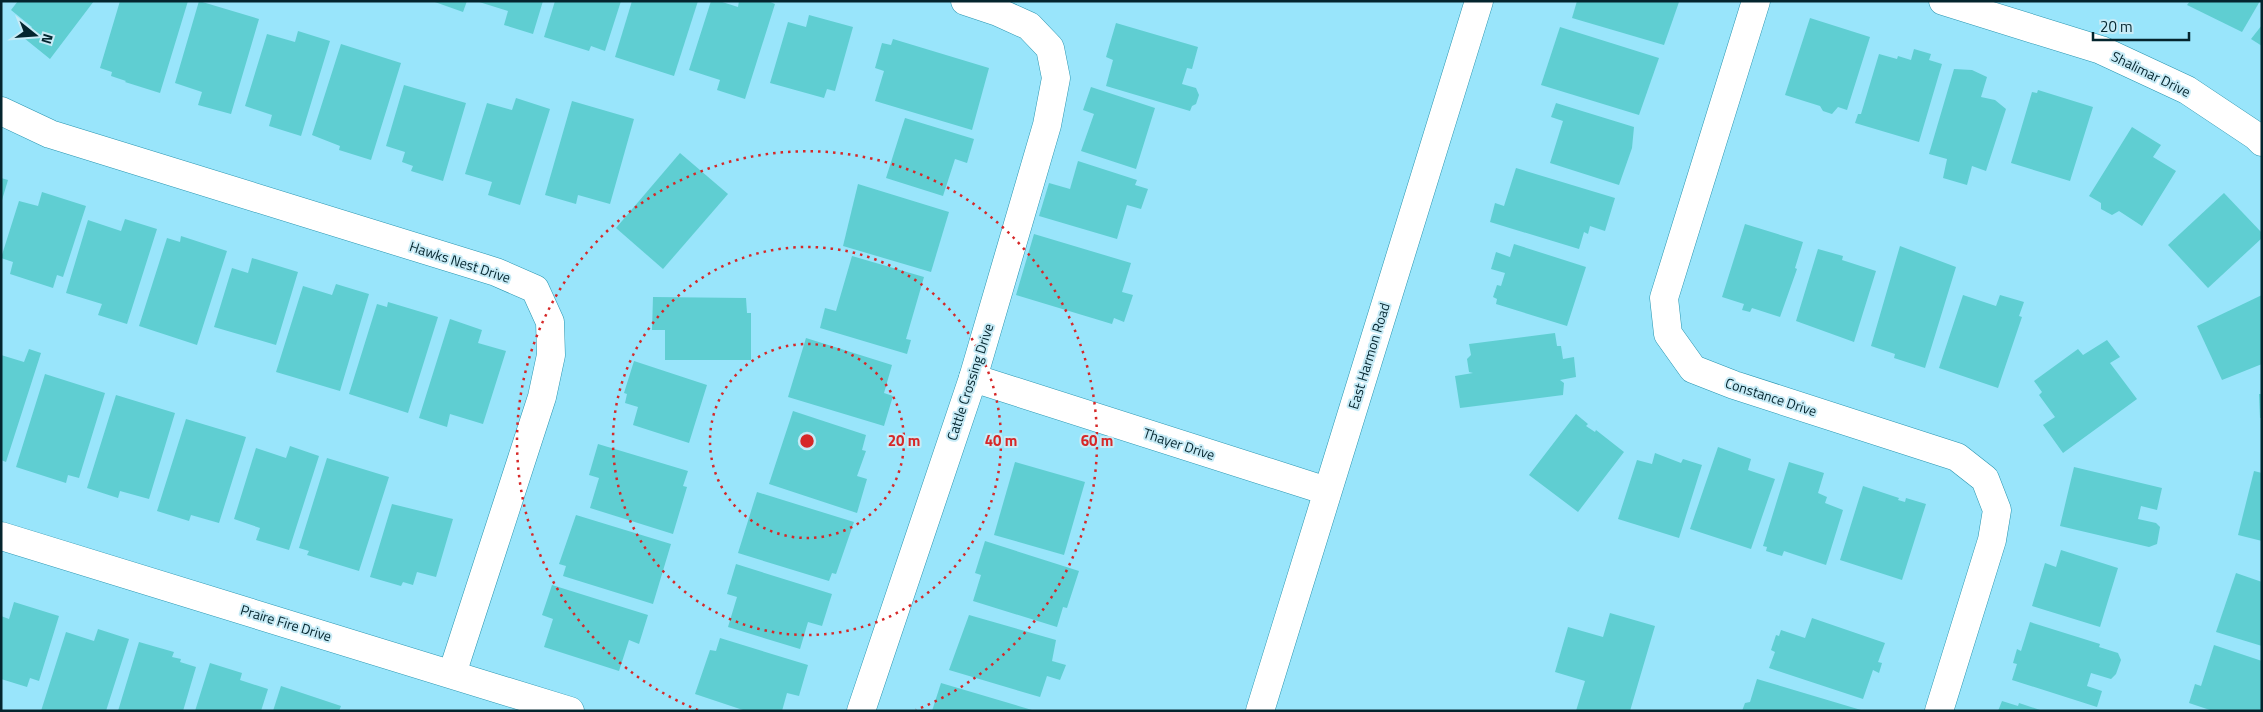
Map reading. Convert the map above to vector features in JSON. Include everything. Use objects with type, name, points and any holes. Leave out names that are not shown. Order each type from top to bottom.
[{"type":"street","name":"Cattle Crossing Drive","points":[[861,711],[973,378],[1047,126],[1056,78],[1050,48],[1030,26],[966,1]]},
{"type":"street","name":"East Harmon Road","points":[[1260,711],[1478,1]]},
{"type":"street","name":"Constance Drive","points":[[1756,1],[1664,298],[1668,334],[1693,369],[1734,385],[1957,457],[1985,479],[1996,510],[1992,540],[1939,711]]},
{"type":"street","name":"Shalimar Drive","points":[[1943,1],[2101,50],[2187,90],[2256,136],[2262,142]]},
{"type":"street","name":"Hawks Nest Drive","points":[[1,111],[50,134],[496,272],[535,289],[550,322],[552,355],[539,406],[452,674]]},
{"type":"street","name":"Thayer Drive","points":[[973,378],[1327,491]]},
{"type":"street","name":"Praire Fire Drive","points":[[1,536],[570,711]]},
{"type":"building","points":[[18,1],[94,1],[50,59],[24,38],[32,27],[11,10]]},
{"type":"building","points":[[120,1],[188,1],[160,93],[125,82],[111,76],[112,72],[100,68]]},
{"type":"building","points":[[199,1],[259,19],[231,114],[198,105],[202,92],[175,83]]},
{"type":"building","points":[[432,1],[467,1],[463,12]]},
{"type":"building","points":[[476,1],[543,1],[533,34],[504,25],[508,11]]},
{"type":"building","points":[[555,1],[621,1],[605,51],[591,46],[589,51],[544,37]]},
{"type":"building","points":[[632,1],[698,1],[674,76],[615,57]]},
{"type":"building","points":[[711,1],[719,1],[738,7],[739,1],[768,1],[775,4],[745,99],[717,90],[720,80],[689,70]]},
{"type":"building","points":[[1577,1],[1679,2],[1664,45],[1572,18]]},
{"type":"building","points":[[2190,1],[2260,1],[2242,32],[2187,5]]},
{"type":"building","points":[[809,15],[853,27],[835,91],[827,89],[824,98],[770,83],[788,22],[806,27]]},
{"type":"building","points":[[1810,18],[1870,37],[1847,110],[1838,107],[1832,114],[1823,111],[1820,106],[1785,95]]},
{"type":"building","points":[[1116,23],[1198,47],[1192,69],[1187,68],[1182,84],[1196,88],[1199,95],[1196,104],[1192,106],[1190,111],[1106,86],[1113,60],[1106,57]]},
{"type":"building","points":[[2262,25],[2262,46],[2251,39]]},
{"type":"building","points":[[1560,27],[1659,58],[1639,115],[1541,85]]},
{"type":"building","points":[[298,31],[330,41],[301,136],[269,126],[272,115],[245,106],[267,34],[295,42]]},
{"type":"building","points":[[893,39],[989,68],[972,130],[875,101],[884,71],[875,68],[882,43],[891,45]]},
{"type":"building","points":[[341,44],[401,63],[371,160],[339,150],[340,146],[312,135]]},
{"type":"building","points":[[1914,49],[1931,54],[1929,60],[1942,64],[1919,142],[1855,123],[1858,114],[1861,114],[1879,54],[1897,59],[1898,56],[1911,60]]},
{"type":"building","points":[[1954,69],[1972,70],[1987,77],[1981,97],[1995,100],[2006,109],[1986,171],[1972,166],[1967,185],[1943,178],[1947,159],[1929,154]]},
{"type":"building","points":[[404,85],[466,103],[443,181],[411,171],[413,166],[402,162],[405,152],[386,146]]},
{"type":"building","points":[[1091,87],[1155,108],[1136,169],[1081,151],[1094,114],[1083,110]]},
{"type":"building","points":[[2038,90],[2093,107],[2070,181],[2011,163],[2032,92],[2037,93]]},
{"type":"building","points":[[516,98],[550,109],[520,205],[488,195],[492,182],[465,174],[487,103],[512,110]]},
{"type":"building","points":[[572,101],[634,119],[610,204],[578,195],[576,204],[545,195]]},
{"type":"building","points":[[1556,103],[1634,127],[1632,148],[1619,185],[1550,163],[1563,121],[1551,117]]},
{"type":"building","points":[[905,118],[974,139],[967,163],[955,159],[943,196],[886,178]]},
{"type":"building","points":[[2132,127],[2161,145],[2153,157],[2176,171],[2142,226],[2119,211],[2112,215],[2101,209],[2101,203],[2089,196]]},
{"type":"building","points":[[680,153],[728,194],[663,269],[616,228]]},
{"type":"building","points":[[1078,161],[1137,180],[1135,185],[1148,189],[1141,209],[1127,205],[1117,239],[1039,216],[1049,183],[1070,189]]},
{"type":"building","points":[[1516,168],[1615,198],[1605,231],[1590,226],[1588,234],[1584,232],[1579,249],[1490,222],[1495,203],[1504,206]]},
{"type":"building","points":[[1,178],[8,180],[2,200],[1,200]]},
{"type":"building","points":[[858,184],[949,212],[931,272],[843,246]]},
{"type":"building","points":[[42,192],[86,206],[63,277],[57,275],[53,288],[10,274],[13,262],[1,258],[19,201],[38,206]]},
{"type":"building","points":[[2224,193],[2262,233],[2262,238],[2208,288],[2168,245]]},
{"type":"building","points":[[125,219],[157,229],[127,324],[98,315],[102,304],[66,293],[88,220],[121,231]]},
{"type":"building","points":[[1745,224],[1803,242],[1795,268],[1797,269],[1780,317],[1752,308],[1750,312],[1742,310],[1744,304],[1722,297]]},
{"type":"building","points":[[1034,234],[1131,263],[1122,292],[1133,295],[1124,322],[1114,318],[1112,324],[1016,295]]},
{"type":"building","points":[[181,236],[227,251],[197,345],[139,326],[167,238],[180,242]]},
{"type":"building","points":[[1514,244],[1586,267],[1567,326],[1496,304],[1497,299],[1493,297],[1497,285],[1501,286],[1505,273],[1491,269],[1496,252],[1510,257]]},
{"type":"building","points":[[1900,246],[1956,267],[1925,368],[1894,358],[1895,354],[1871,346]]},
{"type":"building","points":[[1818,249],[1843,256],[1842,260],[1876,271],[1854,342],[1796,321]]},
{"type":"building","points":[[852,256],[924,277],[906,339],[911,340],[907,354],[820,328],[825,308],[836,311]]},
{"type":"building","points":[[252,258],[298,272],[276,345],[214,327],[232,268],[248,273]]},
{"type":"building","points":[[336,284],[369,294],[340,391],[276,372],[303,286],[332,295]]},
{"type":"building","points":[[1963,295],[1996,306],[2000,295],[2024,302],[2019,316],[2022,317],[1998,388],[1939,368]]},
{"type":"building","points":[[2262,295],[2262,364],[2222,380],[2197,326]]},
{"type":"building","points":[[653,297],[746,298],[747,313],[751,313],[751,360],[665,360],[665,330],[652,330]]},
{"type":"building","points":[[388,302],[438,317],[408,413],[349,394],[377,304],[387,307]]},
{"type":"building","points":[[450,319],[482,330],[478,343],[506,351],[483,424],[450,414],[447,427],[419,418]]},
{"type":"building","points":[[1555,333],[1557,346],[1561,346],[1563,359],[1574,357],[1576,377],[1560,380],[1564,383],[1563,395],[1460,408],[1455,376],[1473,373],[1469,372],[1467,359],[1471,355],[1469,344]]},
{"type":"building","points":[[806,338],[892,365],[884,393],[893,396],[884,426],[788,397]]},
{"type":"building","points":[[2107,340],[2120,357],[2110,363],[2137,399],[2063,453],[2043,425],[2055,417],[2039,395],[2042,392],[2034,381],[2078,349],[2083,355]]},
{"type":"building","points":[[29,349],[41,353],[6,462],[1,460],[1,355],[24,362]]},
{"type":"building","points":[[634,361],[707,385],[689,443],[633,425],[638,407],[625,403],[627,394],[624,393]]},
{"type":"building","points":[[45,374],[105,393],[79,478],[68,475],[66,483],[16,467]]},
{"type":"building","points":[[2259,394],[2262,394],[2262,418],[2260,418]]},
{"type":"building","points":[[116,395],[175,413],[149,499],[120,491],[118,498],[87,488]]},
{"type":"building","points":[[793,411],[866,435],[862,450],[866,451],[857,476],[867,479],[857,513],[769,484]]},
{"type":"building","points":[[1576,414],[1588,424],[1586,426],[1595,432],[1596,430],[1624,452],[1578,512],[1529,475]]},
{"type":"building","points":[[186,419],[246,437],[219,523],[191,515],[189,521],[157,511]]},
{"type":"building","points":[[598,444],[688,471],[683,486],[687,487],[673,534],[590,508],[599,478],[589,475]]},
{"type":"building","points":[[290,446],[319,456],[289,550],[256,540],[260,528],[234,519],[256,448],[286,458]]},
{"type":"building","points":[[1718,447],[1751,459],[1748,470],[1775,479],[1751,549],[1690,529]]},
{"type":"building","points":[[1655,453],[1681,463],[1683,459],[1702,465],[1679,538],[1618,519],[1637,460],[1652,464]]},
{"type":"building","points":[[327,458],[389,477],[359,571],[307,555],[309,551],[299,548]]},
{"type":"building","points":[[1015,462],[1085,482],[1064,555],[994,535]]},
{"type":"building","points":[[1789,462],[1824,473],[1818,493],[1827,497],[1825,503],[1843,510],[1826,565],[1784,551],[1782,556],[1766,551],[1767,547],[1763,546]]},
{"type":"building","points":[[2074,467],[2162,488],[2157,510],[2141,506],[2138,519],[2156,523],[2160,527],[2157,544],[2149,547],[2060,526]]},
{"type":"building","points":[[2254,471],[2262,473],[2262,541],[2238,535]]},
{"type":"building","points":[[1863,486],[1899,498],[1898,500],[1905,502],[1906,498],[1926,504],[1902,580],[1840,560]]},
{"type":"building","points":[[757,492],[854,522],[836,574],[832,573],[829,581],[738,553]]},
{"type":"building","points":[[392,504],[453,519],[436,577],[417,572],[413,585],[403,582],[401,586],[370,577]]},
{"type":"building","points":[[576,515],[671,544],[653,604],[563,576],[566,566],[559,564]]},
{"type":"building","points":[[985,541],[1079,571],[1067,608],[1063,607],[1057,627],[973,601],[981,575],[975,573]]},
{"type":"building","points":[[2061,550],[2118,568],[2100,627],[2032,606],[2045,563],[2056,567]]},
{"type":"building","points":[[736,564],[832,594],[822,626],[808,622],[800,649],[728,627],[737,597],[727,594]]},
{"type":"building","points":[[2236,573],[2262,582],[2262,646],[2216,632]]},
{"type":"building","points":[[552,585],[648,615],[639,644],[629,640],[619,671],[544,647],[553,619],[542,615]]},
{"type":"building","points":[[14,602],[59,616],[39,681],[30,678],[27,687],[1,679],[1,616],[9,619]]},
{"type":"building","points":[[1610,613],[1655,626],[1630,711],[1576,711],[1585,681],[1555,672],[1568,627],[1603,637]]},
{"type":"building","points":[[969,615],[1056,640],[1052,661],[1066,665],[1060,680],[1047,676],[1040,697],[949,670]]},
{"type":"building","points":[[1812,618],[1885,643],[1878,662],[1882,663],[1879,673],[1873,670],[1863,699],[1769,668],[1775,652],[1771,650],[1776,635],[1779,636],[1781,630],[1805,638]]},
{"type":"building","points":[[2030,622],[2100,644],[2099,647],[2118,653],[2121,660],[2116,674],[2111,679],[2091,673],[2087,686],[2102,691],[2097,707],[2012,680],[2017,664],[2013,663],[2017,649],[2021,651]]},
{"type":"building","points":[[98,629],[129,639],[106,711],[41,711],[66,632],[94,641]]},
{"type":"building","points":[[720,638],[808,665],[799,696],[787,693],[782,711],[746,711],[695,694],[710,650],[716,651]]},
{"type":"building","points":[[139,642],[174,652],[172,657],[181,659],[180,662],[196,667],[183,711],[118,711]]},
{"type":"building","points":[[2214,645],[2262,661],[2262,711],[2213,711],[2189,703],[2195,684],[2201,686]]},
{"type":"building","points":[[210,663],[242,673],[240,680],[268,689],[261,711],[195,711]]},
{"type":"building","points":[[1757,679],[1861,711],[1742,711],[1745,703],[1750,702]]},
{"type":"building","points":[[941,683],[1032,710],[1032,711],[932,711]]},
{"type":"building","points":[[281,686],[341,706],[339,711],[273,711]]},
{"type":"building","points":[[2002,701],[2018,706],[2019,703],[2043,711],[1998,711]]}]
